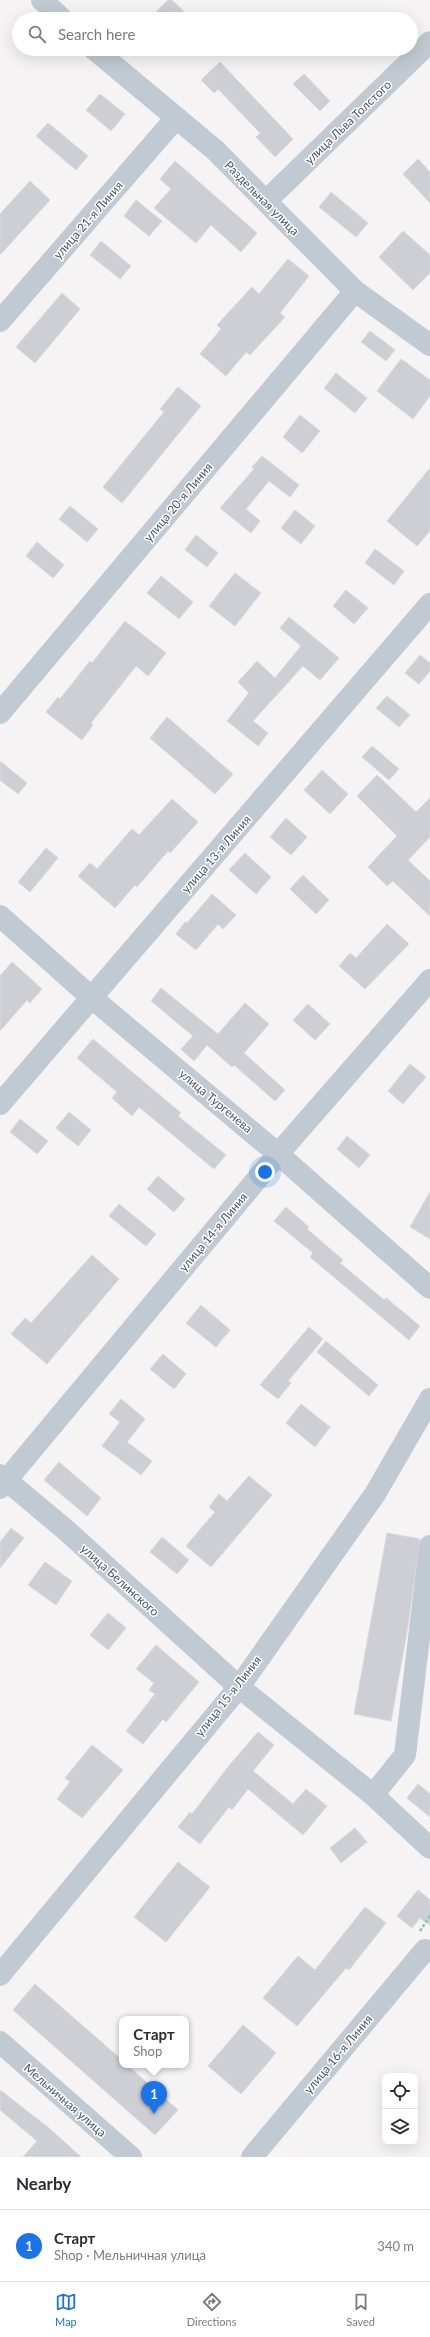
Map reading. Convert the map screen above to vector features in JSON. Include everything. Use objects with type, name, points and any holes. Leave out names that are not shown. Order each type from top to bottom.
[{"type":"street","points":[[42,0],[55,12]]},
{"type":"street","name":"улица Льва Толстого","points":[[418,54],[430,42]]},
{"type":"street","name":"Раздельная улица","points":[[102,56],[215,150],[355,291],[430,345]]},
{"type":"street","name":"улица Льва Толстого","points":[[266,201],[416,56]]},
{"type":"street","name":"улица 21-я Линия","points":[[0,321],[176,118]]},
{"type":"street","name":"улица 20-я Линия","points":[[0,712],[355,291]]},
{"type":"street","name":"улица 13-я Линия","points":[[0,1104],[430,604]]},
{"type":"street","name":"улица Тургенева","points":[[0,916],[92,998],[278,1154],[430,1288]]},
{"type":"street","name":"улица 14-я Линия","points":[[2,1481],[278,1154],[430,980]]},
{"type":"street","name":"улица 15-я Линия","points":[[0,1975],[239,1686],[375,1494],[430,1399]]},
{"type":"street","name":"улица Белинского","points":[[2,1481],[73,1537],[239,1686],[373,1795],[430,1848]]},
{"type":"street","points":[[373,1795],[405,1755],[430,1546]]},
{"type":"street","name":"улица 16-я Линия","points":[[252,2157],[425,1950]]},
{"type":"street","name":"Мельничная улица","points":[[0,2042],[131,2157]]},
{"type":"building","points":[[168,0],[172,0],[185,12],[156,12]]},
{"type":"building","points":[[220,62],[293,139],[275,157],[256,137],[260,133],[218,89],[214,93],[201,80]]},
{"type":"building","points":[[304,74],[330,101],[320,111],[293,84]]},
{"type":"building","points":[[100,94],[125,114],[111,131],[86,110]]},
{"type":"building","points":[[48,123],[88,156],[76,170],[36,136]]},
{"type":"building","points":[[418,159],[430,172],[430,203],[403,174]]},
{"type":"building","points":[[175,161],[257,233],[241,252],[211,225],[196,243],[154,208],[171,189],[160,179]]},
{"type":"building","points":[[30,181],[50,200],[0,255],[0,214]]},
{"type":"building","points":[[331,192],[368,223],[356,237],[319,207]]},
{"type":"building","points":[[136,200],[162,221],[149,236],[124,216]]},
{"type":"building","points":[[403,231],[430,255],[430,273],[413,290],[379,257]]},
{"type":"building","points":[[101,241],[131,266],[120,279],[90,255]]},
{"type":"building","points":[[288,259],[309,276],[280,313],[285,317],[250,355],[246,352],[226,376],[200,354],[221,329],[217,325],[252,287],[259,294]]},
{"type":"building","points":[[62,293],[80,309],[35,363],[16,347]]},
{"type":"building","points":[[370,331],[395,350],[386,361],[361,342]]},
{"type":"building","points":[[401,359],[430,380],[430,396],[413,419],[377,391]]},
{"type":"building","points":[[336,373],[367,398],[355,413],[324,388]]},
{"type":"building","points":[[178,387],[201,406],[122,503],[103,487],[164,412],[160,409]]},
{"type":"building","points":[[300,415],[320,431],[302,453],[283,437]]},
{"type":"building","points":[[262,456],[299,485],[290,497],[269,481],[246,509],[260,521],[251,533],[220,508],[254,469],[252,467]]},
{"type":"building","points":[[430,468],[430,531],[417,546],[387,521]]},
{"type":"building","points":[[70,506],[98,529],[87,542],[59,519]]},
{"type":"building","points":[[295,510],[315,526],[301,544],[281,528]]},
{"type":"building","points":[[196,535],[218,553],[207,567],[185,550]]},
{"type":"building","points":[[37,542],[64,565],[53,578],[26,556]]},
{"type":"building","points":[[375,549],[404,571],[394,585],[365,563]]},
{"type":"building","points":[[235,573],[261,593],[235,626],[209,606]]},
{"type":"building","points":[[161,576],[193,602],[179,619],[147,593]]},
{"type":"building","points":[[346,590],[368,608],[354,624],[333,606]]},
{"type":"building","points":[[289,617],[339,658],[320,680],[303,666],[253,721],[268,733],[258,746],[227,721],[249,693],[238,682],[257,661],[275,678],[301,646],[280,628]]},
{"type":"building","points":[[125,621],[166,653],[148,676],[136,666],[91,723],[93,725],[82,740],[46,712],[58,697],[60,699],[90,661],[92,663]]},
{"type":"building","points":[[420,655],[430,663],[430,671],[419,684],[405,673]]},
{"type":"building","points":[[387,696],[410,715],[399,727],[376,708]]},
{"type":"building","points":[[167,717],[233,774],[215,794],[150,738]]},
{"type":"building","points":[[372,746],[399,769],[389,780],[362,757]]},
{"type":"building","points":[[0,761],[27,783],[18,794],[0,780]]},
{"type":"building","points":[[322,770],[348,794],[330,814],[304,790]]},
{"type":"building","points":[[377,775],[416,812],[430,798],[430,837],[408,860],[430,881],[430,916],[393,881],[387,886],[368,867],[397,836],[357,796]]},
{"type":"building","points":[[172,799],[198,822],[170,853],[168,851],[137,887],[135,885],[115,908],[78,876],[90,863],[97,869],[132,829],[139,835]]},
{"type":"building","points":[[286,818],[307,837],[291,855],[270,837]]},
{"type":"building","points":[[46,848],[58,858],[30,892],[18,882]]},
{"type":"building","points":[[245,853],[271,877],[256,894],[229,870]]},
{"type":"building","points":[[303,875],[329,900],[316,914],[290,889]]},
{"type":"building","points":[[212,894],[236,915],[223,929],[218,924],[196,950],[176,934],[185,922],[187,923]]},
{"type":"building","points":[[387,924],[409,944],[365,989],[339,966],[350,953],[356,958]]},
{"type":"building","points":[[12,962],[42,989],[30,1003],[27,1000],[0,1031],[0,976]]},
{"type":"building","points":[[161,988],[218,1034],[245,1003],[269,1024],[244,1053],[285,1090],[275,1101],[234,1065],[232,1067],[207,1045],[194,1061],[181,1049],[193,1036],[151,1001]]},
{"type":"building","points":[[308,1004],[330,1024],[315,1040],[293,1020]]},
{"type":"building","points":[[93,1039],[181,1113],[178,1116],[226,1155],[214,1169],[139,1107],[132,1116],[112,1098],[117,1092],[77,1058]]},
{"type":"building","points":[[410,1064],[426,1077],[403,1104],[388,1091]]},
{"type":"building","points":[[69,1112],[91,1130],[78,1146],[56,1128]]},
{"type":"building","points":[[20,1119],[48,1141],[37,1154],[10,1132]]},
{"type":"building","points":[[347,1136],[370,1155],[359,1168],[337,1149]]},
{"type":"building","points":[[158,1176],[185,1199],[174,1212],[147,1189]]},
{"type":"building","points":[[430,1192],[430,1239],[410,1227]]},
{"type":"building","points":[[119,1204],[156,1234],[146,1246],[109,1216]]},
{"type":"building","points":[[286,1207],[309,1227],[307,1229],[343,1260],[340,1263],[384,1300],[386,1298],[420,1326],[409,1340],[310,1257],[313,1253],[274,1221]]},
{"type":"building","points":[[92,1255],[119,1279],[47,1364],[11,1334],[25,1318],[31,1323]]},
{"type":"building","points":[[201,1305],[230,1330],[216,1347],[186,1323]]},
{"type":"building","points":[[309,1327],[323,1339],[288,1381],[291,1383],[278,1399],[260,1385]]},
{"type":"building","points":[[326,1341],[378,1385],[369,1396],[317,1352]]},
{"type":"building","points":[[163,1354],[186,1374],[174,1389],[150,1369]]},
{"type":"building","points":[[121,1399],[145,1419],[127,1442],[152,1461],[141,1475],[102,1446],[120,1422],[109,1414]]},
{"type":"building","points":[[301,1404],[330,1427],[315,1447],[286,1423]]},
{"type":"building","points":[[59,1462],[101,1498],[87,1516],[44,1480]]},
{"type":"building","points":[[249,1476],[272,1495],[211,1567],[186,1546],[215,1512],[209,1507],[219,1494],[227,1501]]},
{"type":"building","points":[[11,1528],[24,1538],[0,1568],[0,1542]]},
{"type":"building","points":[[387,1533],[420,1539],[408,1626],[391,1721],[354,1714]]},
{"type":"building","points":[[162,1537],[189,1560],[177,1574],[150,1552]]},
{"type":"building","points":[[45,1562],[72,1581],[56,1605],[28,1585]]},
{"type":"building","points":[[108,1613],[126,1628],[108,1650],[90,1635]]},
{"type":"building","points":[[156,1645],[199,1682],[166,1722],[163,1719],[143,1744],[126,1731],[155,1694],[149,1690],[154,1683],[136,1669]]},
{"type":"building","points":[[258,1732],[274,1745],[253,1771],[293,1804],[306,1789],[327,1806],[303,1835],[248,1789],[232,1810],[229,1807],[200,1844],[178,1827],[190,1812],[192,1814],[227,1768]]},
{"type":"building","points":[[92,1745],[123,1770],[82,1818],[57,1799],[70,1782],[65,1778]]},
{"type":"building","points":[[418,1784],[430,1794],[430,1817],[407,1798]]},
{"type":"building","points":[[355,1828],[367,1842],[341,1863],[330,1848]]},
{"type":"building","points":[[178,1862],[210,1887],[166,1942],[134,1917]]},
{"type":"building","points":[[418,1890],[430,1900],[430,1925],[420,1918],[412,1928],[397,1916]]},
{"type":"building","points":[[365,1907],[386,1923],[349,1970],[346,1968],[297,2026],[263,1998],[298,1956],[315,1970]]},
{"type":"building","points":[[35,1984],[119,2057],[119,2068],[130,2068],[178,2110],[155,2135],[13,2010]]},
{"type":"building","points":[[243,2025],[276,2053],[241,2094],[208,2066]]},
{"type":"building","points":[[0,2090],[49,2128],[81,2157],[23,2157],[37,2141],[0,2110]]},
{"type":"place","name":"Cтарт","points":[[154,2114]]}]
